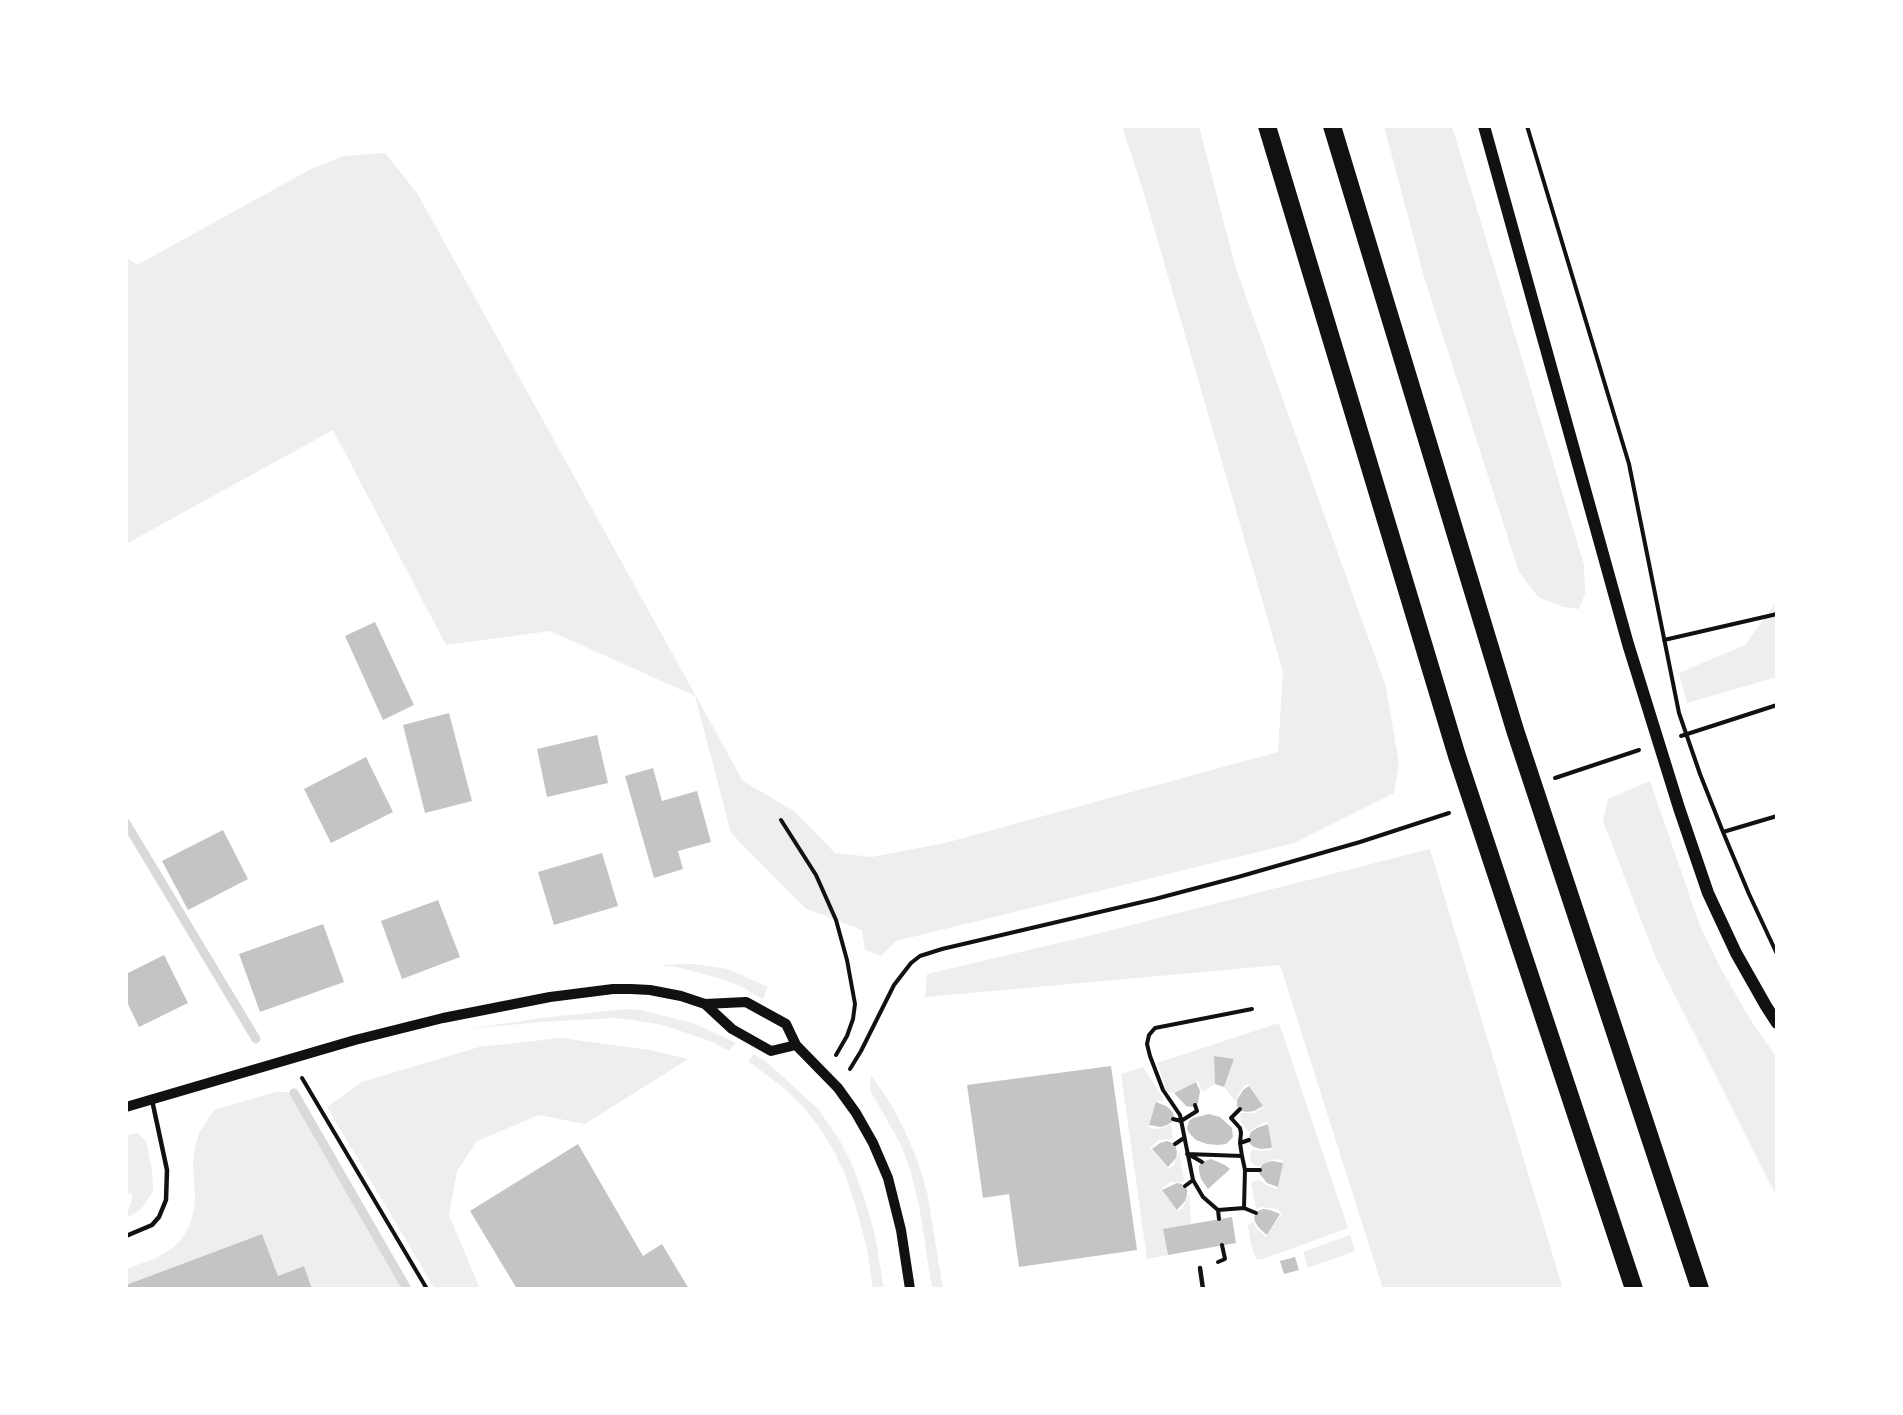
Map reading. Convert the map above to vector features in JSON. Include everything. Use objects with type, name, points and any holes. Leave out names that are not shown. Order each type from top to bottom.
[{"type":"highway","points":[[1267,126],[1457,756],[1634,1289]]},
{"type":"highway","points":[[1332,126],[1515,730],[1700,1289]]},
{"type":"main road","points":[[1484,126],[1628,644],[1679,808],[1708,893],[1736,953],[1777,1023]]},
{"type":"street","points":[[126,1107],[356,1040],[443,1018],[550,997],[613,989],[641,989],[681,996],[705,1004],[746,1002],[786,1024],[796,1045],[825,1073],[856,1113],[873,1143],[888,1178],[901,1230],[910,1289]]},
{"type":"street","points":[[705,1004],[732,1029],[771,1051],[796,1045]]},
{"type":"lane","points":[[126,1236],[152,1225],[159,1217],[166,1200],[167,1170],[152,1099]]},
{"type":"lane","points":[[1200,1268],[1203,1289]]},
{"type":"path","points":[[1527,126],[1629,464],[1663,640],[1680,712],[1700,774],[1723,832],[1777,954]]},
{"type":"path","points":[[1663,640],[1777,614]]},
{"type":"path","points":[[1760,710],[1777,705]]},
{"type":"path","points":[[1723,832],[1777,816]]},
{"type":"path","points":[[782,820],[816,875],[836,920],[847,960],[855,1004],[847,1036],[825,1073]]},
{"type":"path","points":[[838,1088],[861,1051],[894,985],[911,963],[920,956],[1155,899],[1360,842]]},
{"type":"path","points":[[1219,1219],[1218,1210],[1203,1197],[1193,1180],[1180,1115],[1163,1090],[1147,1044],[1149,1035],[1155,1028],[1252,1009]]},
{"type":"path","points":[[305,1081],[427,1289]]},
{"type":"path","points":[[1173,1119],[1181,1121],[1197,1112],[1195,1105]]},
{"type":"path","points":[[1240,1109],[1231,1118],[1240,1128],[1245,1170],[1244,1208]]},
{"type":"path","points":[[1175,1144],[1185,1138]]},
{"type":"path","points":[[1240,1143],[1249,1140]]},
{"type":"path","points":[[1187,1154],[1242,1156]]},
{"type":"path","points":[[1187,1154],[1202,1162]]},
{"type":"path","points":[[1245,1170],[1260,1170]]},
{"type":"path","points":[[1185,1186],[1193,1180]]},
{"type":"path","points":[[1218,1210],[1244,1208],[1256,1213]]},
{"type":"shaded area","points":[[1122,126],[1199,126],[1235,266],[1386,687],[1399,764],[1394,793],[1294,843],[896,941],[881,956],[865,950],[862,930],[805,908],[731,833],[695,696],[550,631],[446,645],[333,430],[126,544],[126,257],[137,265],[311,169],[344,156],[385,153],[417,193],[743,781],[794,811],[835,853],[872,857],[945,843],[1278,752],[1283,672],[1143,190]]},
{"type":"shaded area","points":[[1384,126],[1452,126],[1584,565],[1585,594],[1579,609],[1563,607],[1538,597],[1519,572],[1424,277]]},
{"type":"shaded area","points":[[1777,601],[1777,677],[1687,703],[1679,673],[1745,645]]},
{"type":"shaded area","points":[[1650,781],[1700,926],[1721,969],[1753,1024],[1777,1058],[1777,1197],[1655,956],[1603,821],[1608,799]]},
{"type":"shaded area","points":[[1430,849],[1563,1289],[1383,1289],[1280,965],[925,997],[927,974],[1084,937]]},
{"type":"shaded area","points":[[694,964],[728,969],[768,987],[763,999],[722,979],[677,967],[658,965]]},
{"type":"shaded area","points":[[625,1009],[641,1010],[693,1023],[736,1043],[729,1051],[710,1041],[663,1025],[614,1018],[468,1029],[542,1018]]},
{"type":"shaded area","points":[[1279,1023],[1348,1228],[1263,1259],[1256,1259],[1248,1225],[1253,1222],[1266,1237],[1282,1213],[1277,1209],[1261,1207],[1256,1209],[1251,1182],[1260,1180],[1277,1189],[1283,1161],[1277,1159],[1258,1167],[1251,1163],[1250,1153],[1253,1149],[1272,1150],[1268,1122],[1262,1123],[1249,1132],[1241,1122],[1240,1113],[1254,1113],[1264,1107],[1248,1084],[1243,1087],[1235,1101],[1224,1087],[1234,1059],[1214,1056],[1215,1084],[1202,1092],[1198,1081],[1172,1093],[1167,1091],[1157,1063]]},
{"type":"shaded area","points":[[561,1038],[650,1050],[688,1059],[585,1124],[539,1115],[477,1141],[457,1171],[449,1215],[480,1289],[435,1289],[327,1107],[362,1082],[479,1047]]},
{"type":"shaded area","points":[[754,1054],[769,1064],[818,1109],[839,1139],[864,1197],[875,1235],[884,1289],[873,1289],[867,1248],[857,1211],[845,1174],[834,1151],[804,1108],[785,1089],[748,1061]]},
{"type":"shaded area","points":[[1143,1067],[1163,1098],[1163,1102],[1157,1100],[1148,1127],[1154,1129],[1171,1125],[1173,1139],[1159,1140],[1150,1148],[1169,1169],[1174,1165],[1179,1150],[1184,1182],[1170,1182],[1161,1189],[1178,1211],[1183,1208],[1189,1193],[1191,1224],[1164,1229],[1168,1255],[1147,1259],[1121,1074]]},
{"type":"shaded area","points":[[871,1075],[891,1104],[918,1162],[927,1192],[943,1289],[932,1289],[919,1205],[910,1169],[900,1143],[870,1090]]},
{"type":"shaded area","points":[[276,1092],[289,1092],[406,1289],[312,1289],[304,1266],[278,1276],[262,1234],[126,1285],[126,1269],[156,1258],[171,1249],[180,1241],[189,1227],[195,1200],[193,1163],[195,1147],[199,1133],[214,1110]]},
{"type":"shaded area","points":[[137,1133],[146,1141],[152,1170],[153,1191],[143,1207],[126,1217],[133,1195],[126,1192],[126,1136]]},
{"type":"shaded area","points":[[1350,1235],[1355,1251],[1308,1268],[1303,1252]]},
{"type":"building","points":[[375,622],[414,705],[383,720],[345,636]]},
{"type":"building","points":[[449,713],[472,801],[425,813],[403,725]]},
{"type":"building","points":[[597,735],[608,783],[547,797],[537,749]]},
{"type":"building","points":[[366,757],[393,812],[331,843],[304,789]]},
{"type":"building","points":[[653,768],[662,801],[697,791],[711,842],[678,851],[683,869],[654,878],[625,776]]},
{"type":"building","points":[[223,830],[248,879],[188,910],[162,861]]},
{"type":"building","points":[[602,853],[618,906],[554,925],[538,872]]},
{"type":"building","points":[[438,900],[460,957],[402,979],[381,921]]},
{"type":"building","points":[[323,924],[344,982],[260,1012],[239,954]]},
{"type":"building","points":[[164,955],[188,1003],[139,1027],[126,1000],[126,974]]},
{"type":"building","points":[[1214,1056],[1234,1059],[1224,1087],[1215,1084]]},
{"type":"building","points":[[1111,1066],[1137,1250],[1019,1267],[1009,1194],[983,1198],[967,1085]]},
{"type":"building","points":[[1196,1082],[1200,1091],[1198,1103],[1192,1107],[1186,1106],[1174,1093]]},
{"type":"building","points":[[1249,1086],[1263,1106],[1247,1112],[1237,1106],[1237,1100],[1243,1090]]},
{"type":"building","points":[[1156,1102],[1172,1111],[1174,1116],[1172,1122],[1161,1127],[1149,1125]]},
{"type":"building","points":[[1209,1114],[1220,1117],[1232,1128],[1233,1137],[1226,1144],[1207,1144],[1196,1140],[1187,1129],[1189,1121],[1193,1118]]},
{"type":"building","points":[[1268,1124],[1272,1148],[1254,1147],[1250,1144],[1251,1132]]},
{"type":"building","points":[[1167,1141],[1175,1144],[1177,1152],[1176,1158],[1168,1167],[1152,1149]]},
{"type":"building","points":[[578,1144],[643,1256],[662,1244],[689,1289],[517,1289],[470,1211]]},
{"type":"building","points":[[1211,1159],[1230,1169],[1208,1189],[1201,1179],[1199,1166],[1202,1162]]},
{"type":"building","points":[[1272,1161],[1283,1163],[1278,1187],[1267,1183],[1259,1173],[1261,1166]]},
{"type":"building","points":[[1177,1183],[1187,1189],[1187,1195],[1177,1210],[1162,1190]]},
{"type":"building","points":[[1263,1209],[1280,1214],[1267,1235],[1259,1228],[1254,1217],[1258,1211]]},
{"type":"building","points":[[1232,1217],[1236,1243],[1168,1255],[1163,1229]]},
{"type":"building","points":[[262,1234],[278,1276],[304,1266],[312,1289],[126,1289],[126,1285]]},
{"type":"building","points":[[1295,1257],[1299,1270],[1284,1274],[1280,1261]]},
{"type":"waterway","points":[[126,823],[256,1039]]},
{"type":"waterway","points":[[294,1093],[407,1289]]}]
